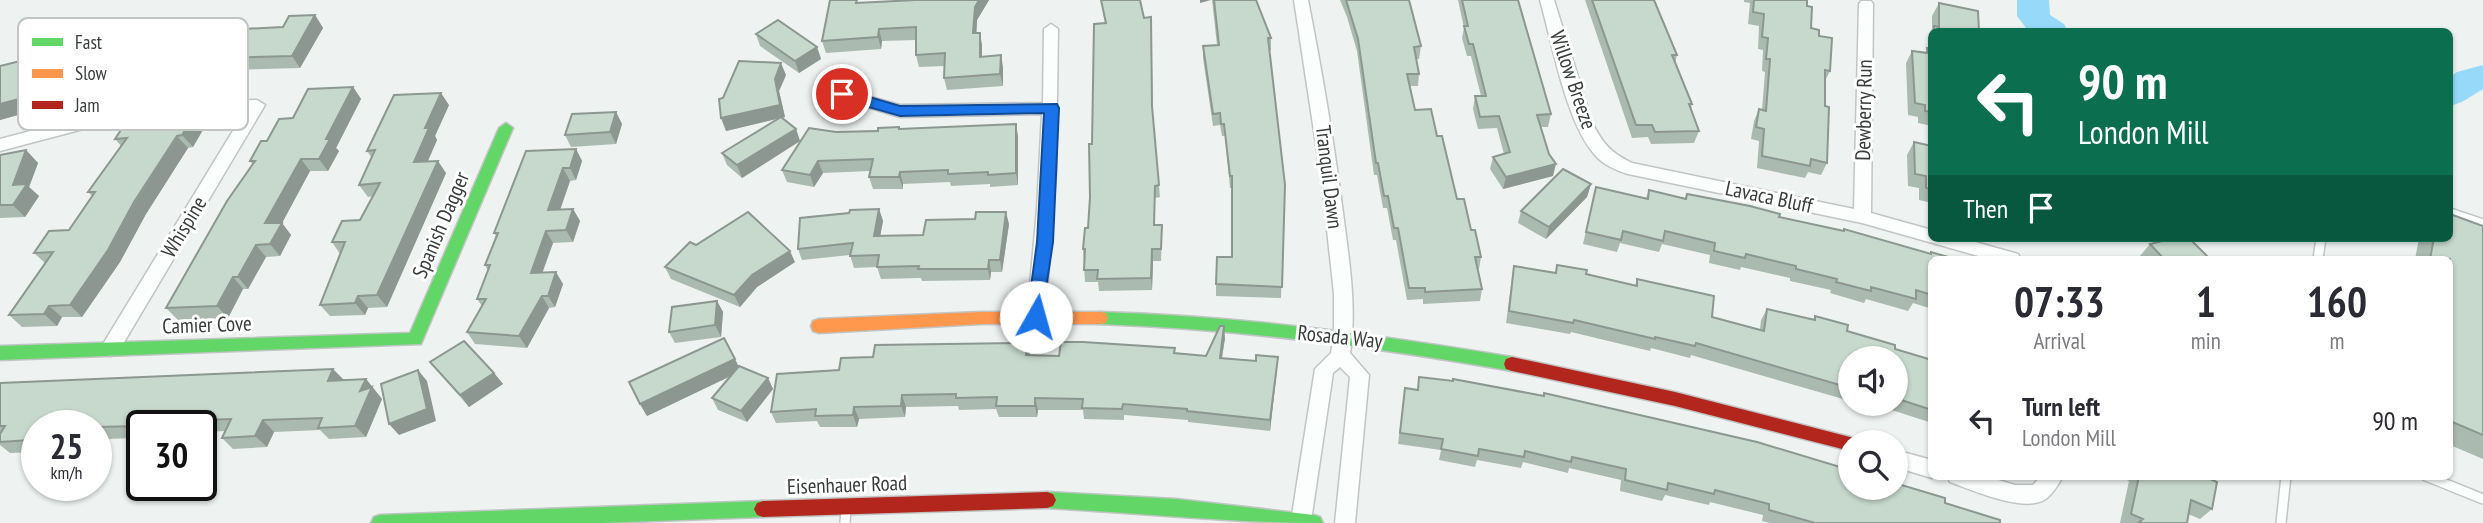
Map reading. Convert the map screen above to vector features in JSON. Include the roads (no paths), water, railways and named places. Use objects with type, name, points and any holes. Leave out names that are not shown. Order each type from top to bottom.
[{"type":"street","name":"Tranquil Dawn","points":[[1301,0],[1312,51],[1340,266],[1342,346]]},
{"type":"street","name":"Willow Breeze","points":[[1547,0],[1586,126],[1597,148],[1606,157]]},
{"type":"street","name":"Dewberry Run","points":[[1862,217],[1866,4]]},
{"type":"street","points":[[1036,317],[1045,242],[1052,108],[1051,29]]},
{"type":"street","points":[[842,94],[900,111],[1052,108]]},
{"type":"street","name":"Whispine","points":[[248,105],[257,105],[248,120]]},
{"type":"street","name":"Spanish Dagger","points":[[415,339],[506,128]]},
{"type":"street","name":"Whispine","points":[[0,145],[57,130]]},
{"type":"street","name":"Whispine","points":[[110,349],[242,130]]},
{"type":"street","name":"Lavaca Bluff","points":[[1606,157],[1628,168],[1862,217],[1928,235]]},
{"type":"street","points":[[1952,242],[2001,256]]},
{"type":"street","name":"Rosada Way","points":[[819,326],[1036,317],[1169,322],[1342,346],[1394,343],[1582,377],[1798,428],[1838,440]]},
{"type":"street","name":"Camier Cove","points":[[0,353],[415,339]]},
{"type":"street","points":[[1307,522],[1324,369],[1342,346],[1360,375],[1345,523]]},
{"type":"street","points":[[1908,462],[1928,468]]},
{"type":"street","points":[[1969,480],[2015,494],[2038,494],[2050,480]]},
{"type":"street","name":"Eisenhauer Road","points":[[380,523],[847,506],[899,509],[1030,499],[1176,508],[1307,522]]},
{"type":"lane","points":[[2453,214],[2483,224]]},
{"type":"lane","points":[[2281,523],[2286,480]]},
{"type":"lane","points":[[2436,480],[2483,499]]},
{"type":"lane","points":[[845,523],[847,506]]},
{"type":"waterway","points":[[2033,0],[2036,19],[2045,28]]},
{"type":"waterway","points":[[2453,92],[2469,80],[2483,77]]}]
